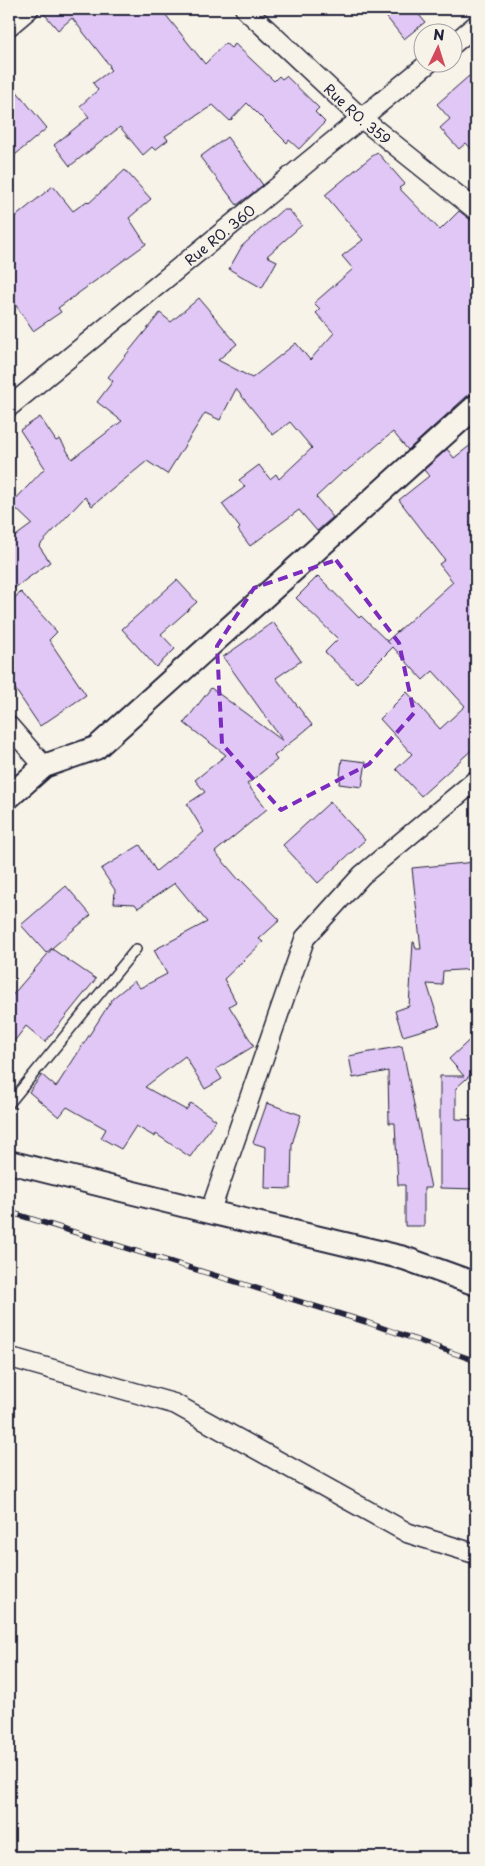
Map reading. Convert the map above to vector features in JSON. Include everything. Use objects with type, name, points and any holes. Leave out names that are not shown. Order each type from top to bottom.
[{"type":"street","points":[[9,26],[30,9]]},
{"type":"street","name":"Rue RO. 359","points":[[245,9],[361,118],[476,210]]},
{"type":"street","points":[[462,36],[476,26]]},
{"type":"street","name":"Rue RO. 360","points":[[9,406],[418,72]]},
{"type":"street","points":[[9,797],[44,766],[96,748],[476,406]]},
{"type":"street","points":[[9,726],[44,766]]},
{"type":"street","points":[[210,1212],[305,938],[362,874],[476,780]]},
{"type":"street","points":[[9,1162],[404,1258],[476,1284]]},
{"type":"street","points":[[9,1357],[175,1404],[408,1533],[476,1554]]},
{"type":"lane","points":[[9,1104],[136,949]]},
{"type":"highlighted area","points":[[336,560],[399,643],[414,713],[369,764],[281,810],[222,744],[217,646],[254,588]]},
{"type":"building","points":[[40,9],[161,9],[205,64],[225,43],[231,48],[235,44],[274,81],[279,76],[282,79],[286,76],[319,108],[315,112],[325,122],[299,149],[289,140],[287,143],[247,103],[230,121],[213,105],[165,136],[168,140],[155,150],[152,147],[143,155],[120,127],[70,166],[54,145],[89,117],[80,106],[98,90],[93,83],[111,70],[110,66],[72,18],[58,30]]},
{"type":"building","points":[[380,9],[414,9],[425,22],[412,22],[412,33],[404,39]]},
{"type":"building","points":[[469,76],[476,84],[476,154],[466,143],[459,149],[440,128],[450,119],[437,104]]},
{"type":"building","points":[[9,82],[47,128],[9,160]]},
{"type":"building","points":[[227,137],[263,185],[237,205],[200,157]]},
{"type":"building","points":[[377,152],[405,184],[399,188],[440,230],[459,211],[476,224],[476,393],[467,396],[408,450],[393,432],[344,471],[316,497],[333,517],[317,531],[299,510],[250,546],[238,530],[240,528],[222,504],[245,487],[239,480],[259,465],[270,479],[276,474],[279,479],[312,448],[290,422],[273,435],[236,389],[220,420],[205,413],[167,474],[147,461],[92,506],[85,497],[39,546],[50,562],[9,592],[9,541],[32,524],[11,504],[45,468],[20,430],[40,417],[56,441],[60,439],[72,459],[122,421],[97,402],[113,381],[108,377],[160,313],[171,322],[199,298],[237,344],[218,360],[252,378],[296,343],[310,360],[334,333],[316,313],[320,309],[314,303],[353,269],[342,256],[363,240],[325,195]]},
{"type":"building","points":[[125,170],[151,199],[129,218],[146,244],[58,308],[61,312],[33,331],[9,295],[9,222],[53,186],[73,211],[87,201],[89,203]]},
{"type":"building","points":[[282,210],[289,210],[302,225],[267,256],[277,261],[262,288],[229,269],[242,246]]},
{"type":"building","points":[[476,441],[476,746],[421,796],[396,769],[412,754],[380,719],[407,692],[440,729],[465,706],[433,671],[423,680],[393,647],[357,683],[325,652],[338,639],[296,598],[318,576],[359,618],[361,616],[390,644],[387,641],[453,582],[439,564],[445,560],[399,500],[429,476],[424,470],[447,449],[454,458]]},
{"type":"building","points":[[177,580],[197,602],[161,634],[175,649],[156,667],[122,629]]},
{"type":"building","points":[[21,592],[57,632],[49,640],[86,695],[40,726],[9,680],[9,603]]},
{"type":"building","points":[[273,622],[301,661],[276,678],[312,725],[274,756],[277,760],[247,784],[267,809],[215,852],[239,880],[280,920],[259,939],[263,942],[224,979],[236,1002],[229,1006],[254,1046],[216,1069],[222,1079],[205,1089],[185,1056],[145,1087],[186,1110],[191,1103],[216,1120],[190,1157],[156,1134],[155,1137],[136,1126],[121,1149],[101,1138],[106,1129],[67,1107],[59,1117],[29,1092],[42,1075],[56,1087],[113,998],[134,981],[140,988],[167,974],[154,950],[207,922],[175,883],[138,908],[135,904],[114,903],[115,890],[101,869],[140,845],[156,871],[204,832],[187,804],[205,792],[195,780],[226,755],[184,723],[211,688],[283,741],[223,657]]},
{"type":"building","points":[[342,759],[366,762],[362,787],[339,784]]},
{"type":"building","points":[[330,802],[365,840],[318,883],[283,845]]},
{"type":"building","points":[[476,862],[476,969],[443,971],[442,985],[427,984],[440,1025],[403,1036],[395,1011],[409,1006],[413,942],[416,949],[421,949],[412,868]]},
{"type":"building","points":[[66,886],[91,915],[46,953],[21,925]]},
{"type":"building","points":[[52,949],[96,979],[45,1042],[26,1026],[9,1048],[9,999]]},
{"type":"building","points":[[476,1034],[476,1070],[456,1088],[456,1119],[476,1120],[476,1189],[440,1188],[440,1076],[464,1076],[449,1059]]},
{"type":"building","points":[[402,1046],[431,1188],[424,1188],[424,1226],[405,1226],[405,1185],[398,1185],[395,1123],[389,1123],[388,1071],[353,1078],[349,1056]]},
{"type":"building","points":[[267,1103],[301,1115],[292,1144],[291,1189],[265,1188],[266,1147],[253,1143]]},
{"type":"railway","points":[[9,1212],[366,1322],[476,1361]]}]
